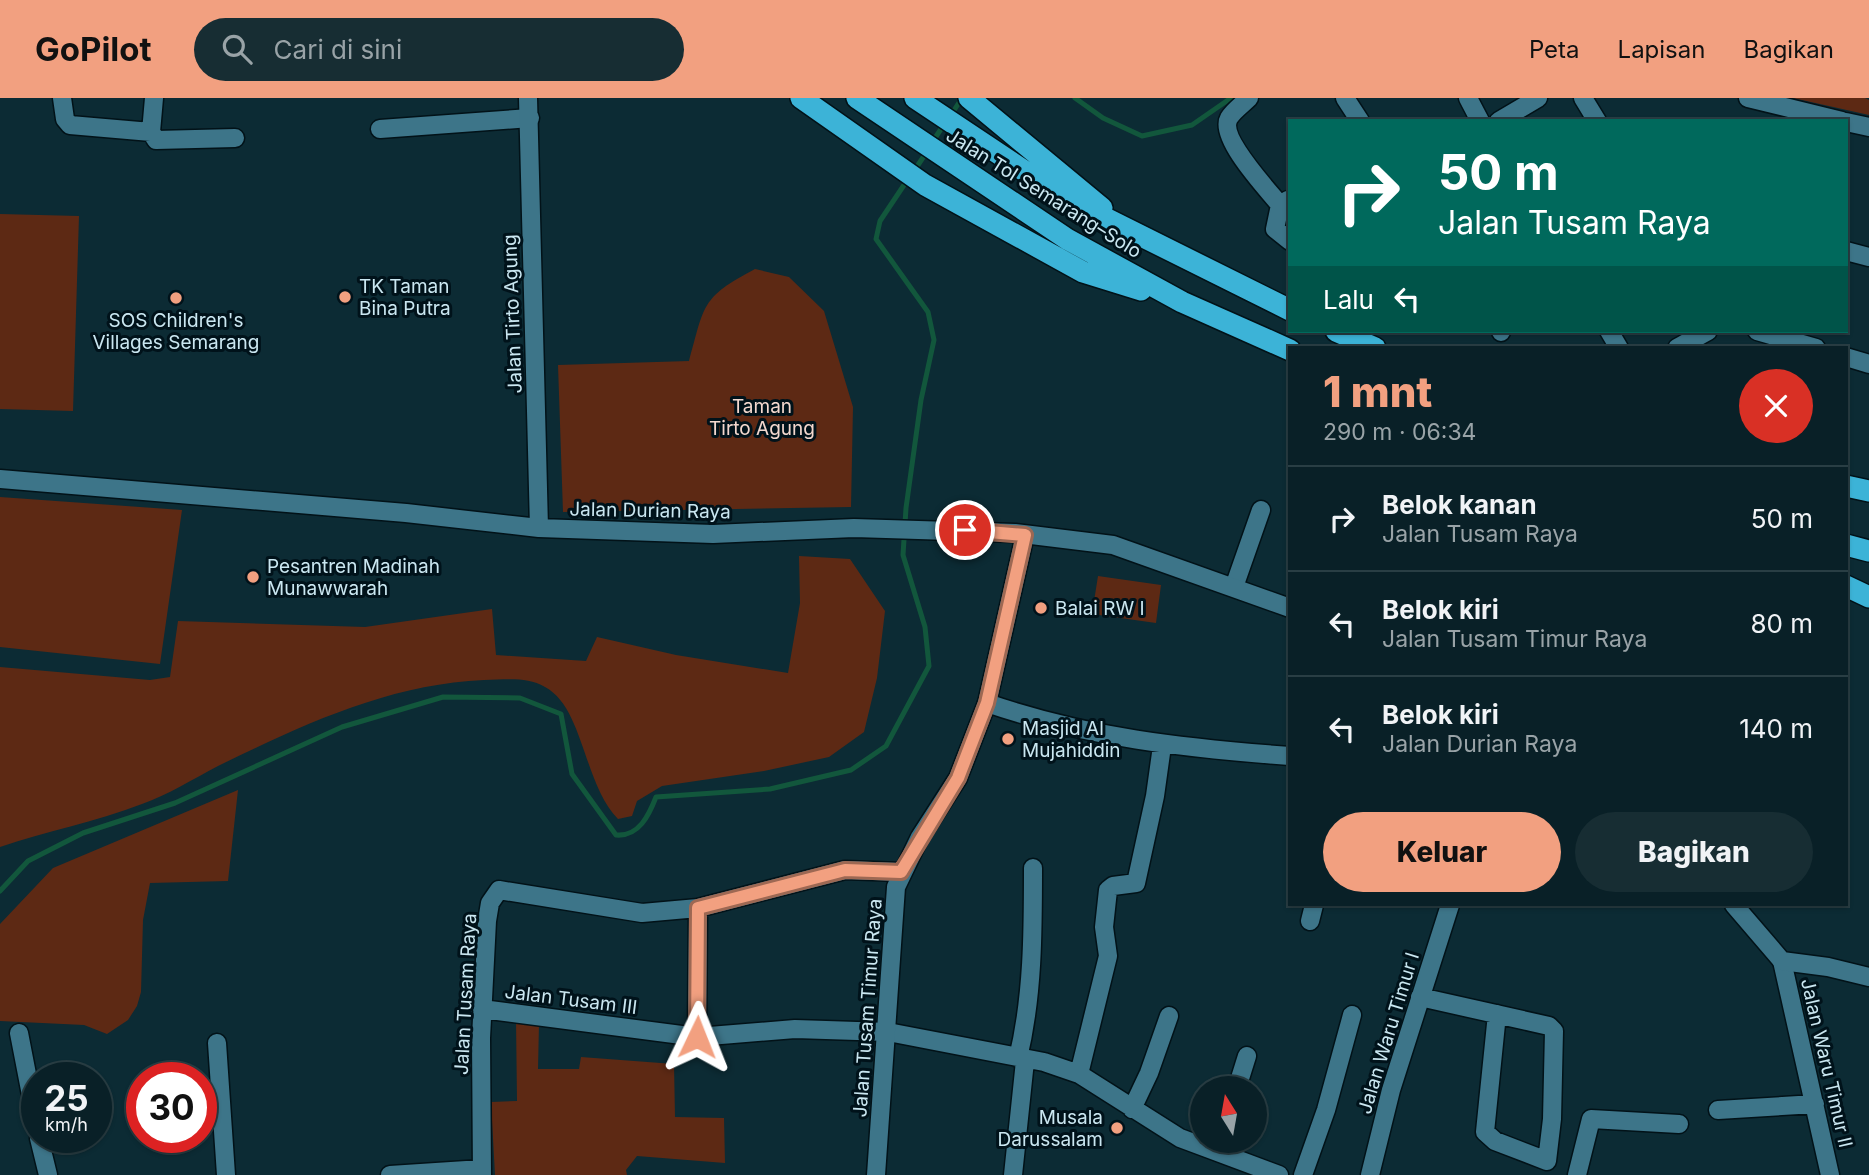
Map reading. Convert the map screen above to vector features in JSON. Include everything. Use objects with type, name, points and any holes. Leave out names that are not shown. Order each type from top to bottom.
[{"type":"highway","points":[[801,98],[925,185],[1083,272],[1182,302]]},
{"type":"highway","name":"Jalan Tol Semarang–Solo","points":[[858,98],[934,152],[1067,239],[1182,302],[1288,349]]},
{"type":"highway","name":"Jalan Tol Semarang–Solo","points":[[915,98],[1065,198],[1288,309]]},
{"type":"highway","points":[[971,99],[1132,232]]},
{"type":"highway","points":[[1341,333],[1370,346]]},
{"type":"highway","points":[[1848,486],[1869,491]]},
{"type":"highway","points":[[1848,546],[1869,551]]},
{"type":"highway","points":[[1848,587],[1869,597]]},
{"type":"street","points":[[62,98],[65,119],[70,125],[151,132]]},
{"type":"street","points":[[154,98],[151,132],[156,140],[235,138]]},
{"type":"street","name":"Jalan Tirto Agung","points":[[528,98],[539,528]]},
{"type":"street","points":[[1249,98],[1229,118],[1227,131],[1233,145],[1285,202],[1275,229],[1288,239]]},
{"type":"street","points":[[1345,98],[1359,119]]},
{"type":"street","points":[[1468,98],[1479,119]]},
{"type":"street","points":[[1502,119],[1538,98]]},
{"type":"street","points":[[1583,98],[1596,119]]},
{"type":"street","points":[[1748,98],[1836,119]]},
{"type":"street","points":[[380,129],[530,118]]},
{"type":"street","points":[[1848,122],[1869,127]]},
{"type":"street","points":[[1848,252],[1869,257]]},
{"type":"street","points":[[1681,346],[1703,333]]},
{"type":"street","points":[[1764,333],[1809,346]]},
{"type":"street","points":[[1848,358],[1869,364]]},
{"type":"street","name":"Jalan Durian Raya","points":[[0,479],[392,512],[539,528],[713,534],[920,528],[1025,535],[1114,545],[1288,607]]},
{"type":"street","points":[[1234,587],[1261,510]]},
{"type":"street","name":"Jalan Tusam Timur Raya","points":[[876,1175],[896,887],[901,872],[958,778],[987,703],[1025,535]]},
{"type":"street","points":[[987,703],[1045,722],[1163,746],[1288,756]]},
{"type":"street","points":[[1079,1074],[1108,956],[1104,927],[1108,890],[1113,886],[1136,883],[1156,796],[1163,746]]},
{"type":"street","points":[[1013,1175],[1033,928],[1033,868]]},
{"type":"street","name":"Jalan Tusam Raya","points":[[482,1172],[482,1009],[487,921],[490,902],[499,890],[642,913],[698,908],[845,870],[901,872]]},
{"type":"street","name":"Jalan Waru Timur I","points":[[1370,1175],[1391,1090],[1450,906]]},
{"type":"street","points":[[1735,906],[1782,961],[1828,967],[1869,977]]},
{"type":"street","points":[[697,1037],[698,908]]},
{"type":"street","name":"Jalan Waru Timur II","points":[[1782,961],[1830,1175]]},
{"type":"street","points":[[1420,997],[1497,1014],[1549,1026],[1554,1031],[1552,1119],[1547,1161],[1487,1136],[1497,1014]]},
{"type":"street","name":"Jalan Tusam III","points":[[482,1009],[697,1037],[795,1030],[888,1032],[1044,1062],[1079,1074],[1180,1138],[1190,1140]]},
{"type":"street","points":[[1132,1109],[1149,1073],[1169,1016]]},
{"type":"street","points":[[1303,1175],[1326,1110],[1352,1016]]},
{"type":"street","points":[[19,1033],[27,1062]]},
{"type":"street","points":[[217,1043],[226,1175]]},
{"type":"street","points":[[1241,1076],[1247,1056]]},
{"type":"street","points":[[1718,1110],[1815,1104]]},
{"type":"street","points":[[1577,1175],[1591,1119],[1679,1124]]},
{"type":"street","points":[[43,1153],[48,1175]]},
{"type":"street","name":"Jalan Tusam III","points":[[1233,1153],[1279,1175]]},
{"type":"street","points":[[390,1175],[482,1172]]},
{"type":"green space","points":[[1793,98],[1865,98],[1869,100],[1869,115]]},
{"type":"green space","points":[[0,214],[79,216],[73,411],[0,409]]},
{"type":"green space","name":"Taman Tirto Agung","points":[[755,269],[789,277],[824,311],[853,407],[851,507],[563,512],[558,365],[689,361],[707,305],[724,288]]},
{"type":"green space","points":[[0,497],[182,510],[160,664],[0,647]]},
{"type":"green space","points":[[799,556],[850,559],[885,611],[877,678],[864,732],[829,757],[764,771],[662,786],[637,801],[632,816],[618,819],[597,786],[576,729],[558,697],[545,687],[523,680],[449,683],[414,689],[347,709],[250,751],[152,800],[0,847],[0,667],[150,680],[170,677],[178,621],[365,627],[492,609],[496,655],[586,661],[597,637],[676,655],[788,673],[800,603]]},
{"type":"green space","points":[[1098,576],[1161,585],[1156,623],[1092,614]]},
{"type":"green space","points":[[238,790],[228,881],[150,883],[143,920],[141,992],[137,1006],[128,1020],[107,1034],[84,1025],[0,1021],[0,924],[53,868]]},
{"type":"green space","points":[[516,1020],[539,1024],[538,1069],[579,1069],[581,1057],[674,1064],[675,1117],[724,1118],[725,1163],[637,1156],[626,1170],[627,1175],[495,1175],[491,1102],[517,1101]]},
{"type":"waterway","points":[[951,115],[962,98]]},
{"type":"waterway","points":[[1075,98],[1103,118],[1142,136],[1192,125],[1231,98]]},
{"type":"waterway","points":[[933,141],[945,123]]},
{"type":"waterway","points":[[914,171],[928,150]]},
{"type":"waterway","points":[[0,891],[28,861],[83,833],[175,803],[342,727],[443,697],[520,698],[561,714],[572,774],[616,835],[624,835],[637,829],[656,797],[770,789],[851,770],[886,746],[929,666],[925,627],[903,555],[906,508],[921,400],[934,340],[928,312],[876,239],[880,221],[908,179]]},
{"type":"place","name":"TK Taman Bina Putra","points":[[345,297]]},
{"type":"place","name":"SOS Children's Villages Semarang","points":[[176,298]]},
{"type":"place","name":"Pesantren Madinah Munawwarah","points":[[253,577]]},
{"type":"place","name":"Balai RW I","points":[[1041,608]]},
{"type":"place","name":"Masjid Al Mujahiddin","points":[[1008,739]]},
{"type":"place","name":"Musala Darussalam","points":[[1117,1128]]},
{"type":"route","points":[[697,1037],[698,908],[766,888],[845,870],[901,872],[958,778],[987,703],[1025,535],[965,530]]}]
